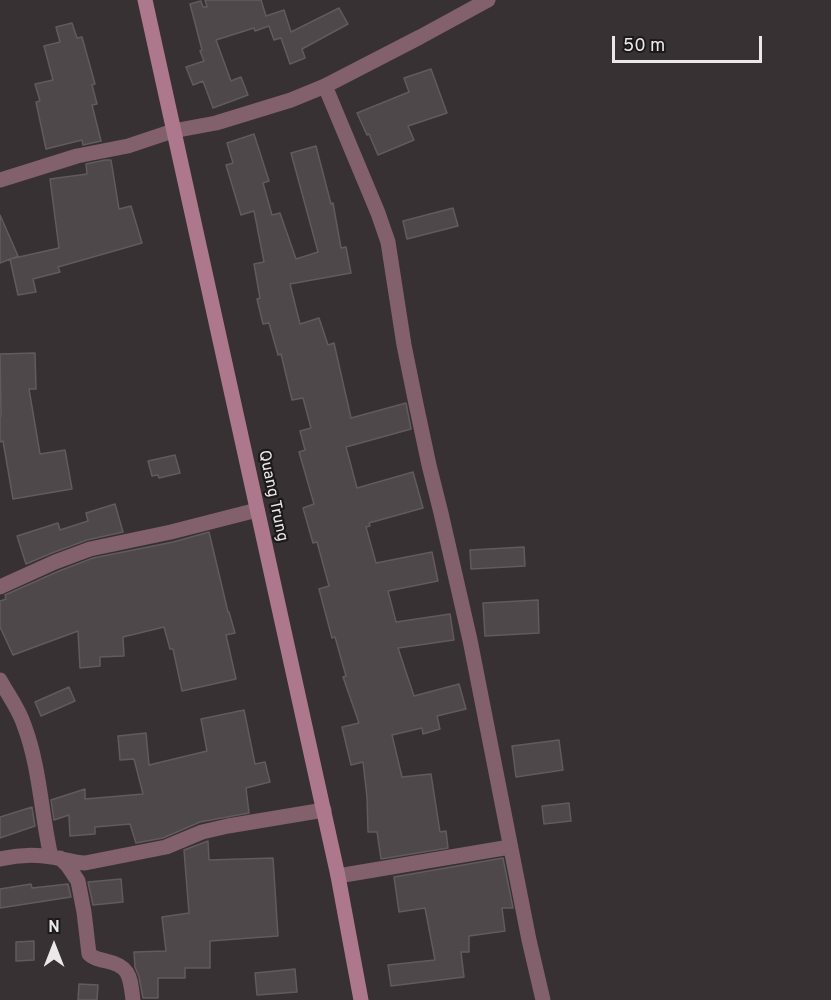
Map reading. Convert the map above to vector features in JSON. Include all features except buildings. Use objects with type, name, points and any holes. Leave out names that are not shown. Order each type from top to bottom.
[{"type":"main road","name":"Quang Trung","points":[[145,0],[324,810],[361,1000]]},
{"type":"street","points":[[0,180],[77,156],[128,147],[173,130],[216,123],[291,100],[325,86],[488,0]]},
{"type":"street","points":[[325,86],[388,242],[404,345],[429,465],[470,640],[510,847],[543,1000]]},
{"type":"street","points":[[0,587],[90,549],[171,532],[257,510]]},
{"type":"street","points":[[2,686],[24,722],[56,857],[68,866],[78,881],[89,954],[92,957],[120,965],[126,970],[133,1000]]},
{"type":"street","points":[[0,859],[36,855],[85,863],[166,847],[202,832],[228,826],[324,810]]},
{"type":"street","points":[[338,876],[510,847]]}]
